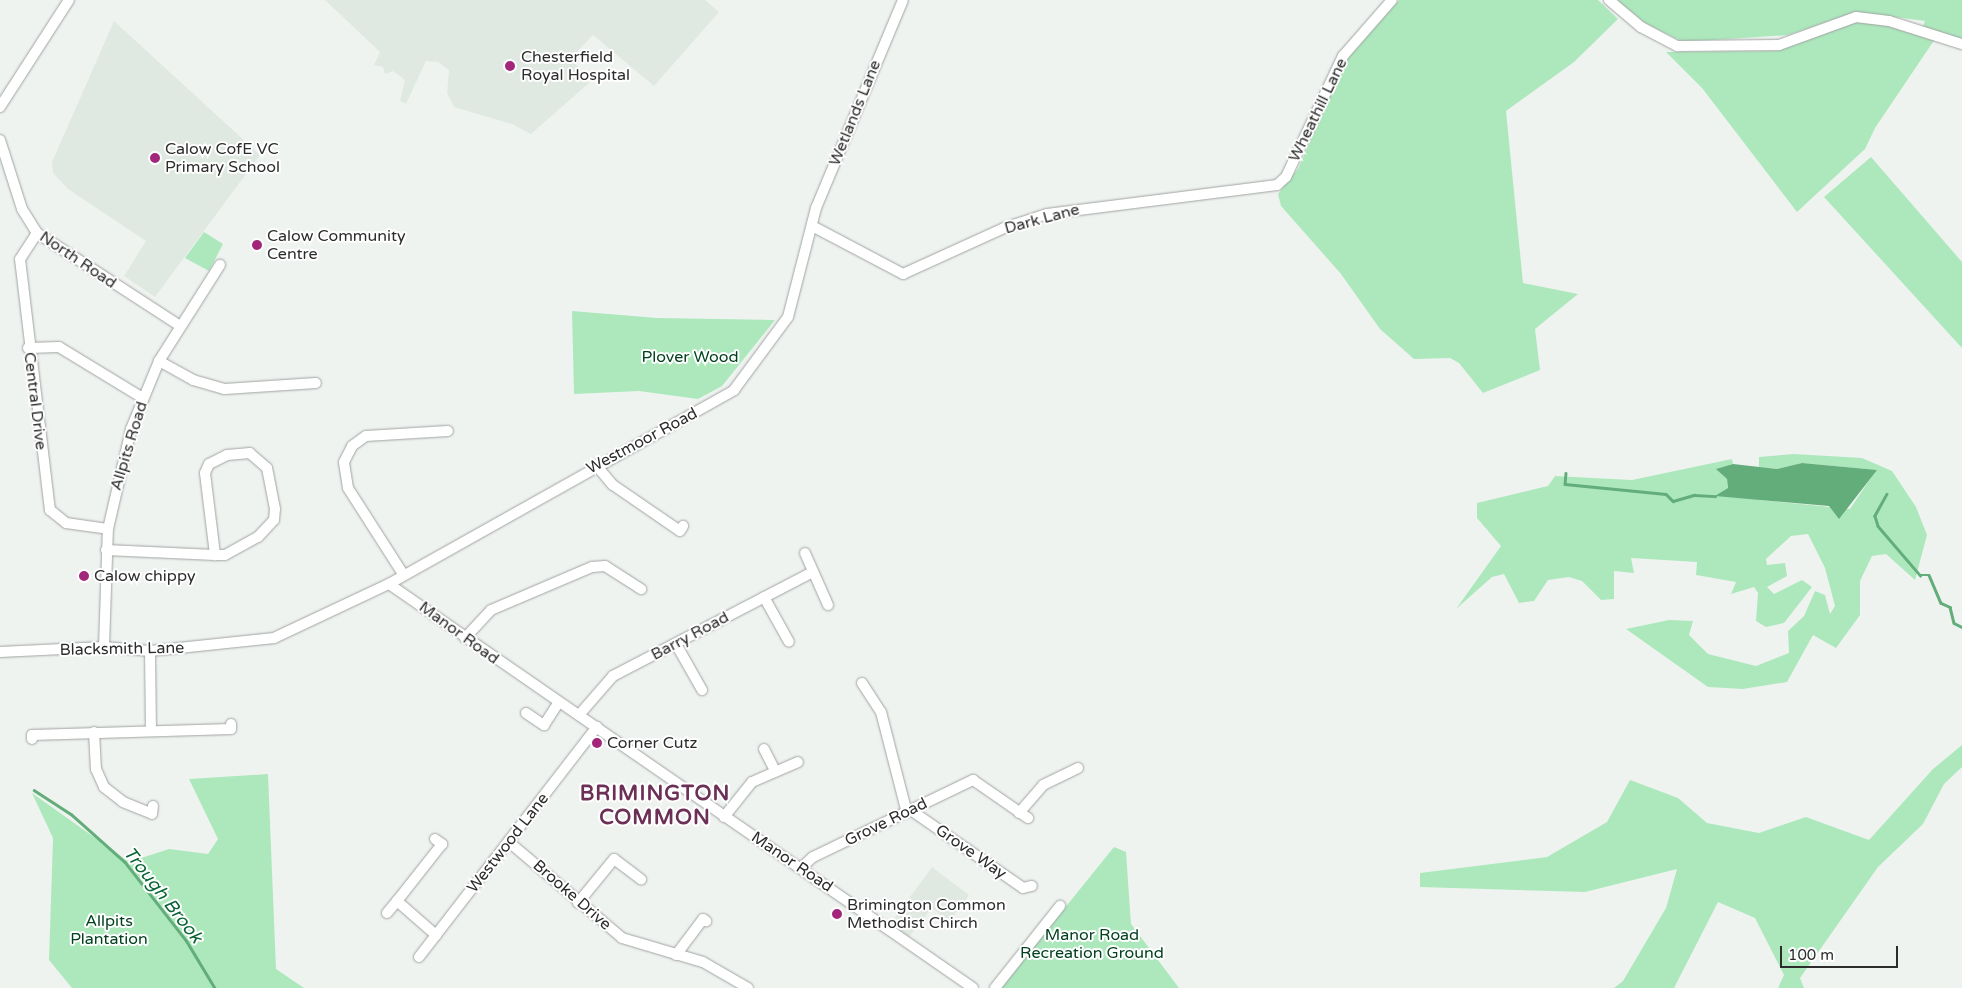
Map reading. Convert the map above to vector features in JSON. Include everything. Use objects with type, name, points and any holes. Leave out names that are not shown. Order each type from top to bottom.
[{"type":"street","points":[[0,107],[69,0]]},
{"type":"street","name":"Wetlands Lane","points":[[814,227],[816,208],[902,0]]},
{"type":"street","name":"Wheathill Lane","points":[[1286,177],[1343,56],[1392,0]]},
{"type":"street","points":[[1609,0],[1641,27],[1677,46],[1780,45],[1856,17],[1890,21],[1962,44]]},
{"type":"street","name":"North Road","points":[[0,140],[22,208],[36,233],[180,326]]},
{"type":"street","name":"Dark Lane","points":[[814,227],[902,274],[1004,228],[1047,214],[1207,190],[1270,188],[1286,177]]},
{"type":"street","name":"Westmoor Road","points":[[389,584],[403,574],[596,465],[734,390],[788,317],[814,227]]},
{"type":"street","name":"Central Drive","points":[[36,233],[20,259],[28,348],[50,510],[66,523],[108,530]]},
{"type":"street","name":"Allpits Road","points":[[104,647],[106,550],[115,486],[143,398],[159,361],[220,265]]},
{"type":"street","points":[[28,348],[59,347],[143,398]]},
{"type":"street","points":[[159,361],[193,380],[225,390],[316,383]]},
{"type":"street","points":[[403,574],[348,488],[344,462],[352,446],[366,436],[448,432]]},
{"type":"street","points":[[106,550],[215,555],[225,555],[258,538],[274,520],[266,468],[250,453],[227,454],[209,464],[205,473],[215,555]]},
{"type":"street","points":[[596,465],[613,485],[680,531],[684,526]]},
{"type":"street","points":[[805,554],[828,605]]},
{"type":"street","points":[[465,638],[491,610],[592,567],[605,566],[641,589]]},
{"type":"street","name":"Barry Road","points":[[579,715],[613,676],[813,572]]},
{"type":"street","name":"Blacksmith Lane","points":[[0,652],[104,647],[150,651],[274,638],[389,584]]},
{"type":"street","name":"Manor Road","points":[[389,584],[801,868],[967,986]]},
{"type":"street","points":[[764,597],[789,642]]},
{"type":"street","points":[[676,644],[702,690]]},
{"type":"street","points":[[150,651],[151,731]]},
{"type":"street","points":[[862,683],[881,712],[910,812]]},
{"type":"street","points":[[526,713],[544,725],[559,702]]},
{"type":"street","points":[[32,735],[231,729],[231,724]]},
{"type":"street","name":"Westwood Lane","points":[[419,958],[597,728]]},
{"type":"street","points":[[94,732],[96,769],[104,787],[123,802],[152,814]]},
{"type":"street","points":[[764,748],[775,771]]},
{"type":"street","points":[[724,816],[746,787],[775,771],[798,762]]},
{"type":"street","name":"Grove Road","points":[[801,868],[813,857],[910,812],[973,780],[1023,815],[1043,785],[1078,768]]},
{"type":"street","name":"Grove Way","points":[[910,812],[1023,888],[1032,886]]},
{"type":"street","points":[[386,913],[397,902],[442,844],[435,839]]},
{"type":"street","name":"Brooke Drive","points":[[509,842],[550,873],[578,903],[622,938],[729,974],[748,988]]},
{"type":"street","points":[[578,903],[614,859],[641,879]]},
{"type":"street","points":[[397,902],[436,935]]},
{"type":"street","points":[[996,988],[1060,906]]},
{"type":"street","points":[[676,955],[703,919],[706,921]]},
{"type":"shaded area","name":"Chesterfield Royal Hospital","points":[[325,0],[705,0],[719,12],[654,86],[593,35],[571,58],[589,83],[531,134],[512,124],[454,107],[447,93],[449,70],[438,62],[426,61],[406,104],[400,101],[405,80],[393,71],[385,74],[383,67],[374,65],[380,52]]},
{"type":"shaded area","name":"Calow CofE VC Primary School","points":[[114,21],[260,155],[155,297],[124,276],[146,241],[68,189],[53,173],[52,162]]},
{"type":"shaded area","points":[[1802,463],[1877,470],[1839,519],[1829,506],[1715,496],[1728,488],[1727,479],[1716,469],[1733,464],[1777,469]]},
{"type":"shaded area","points":[[932,867],[969,895],[949,922],[932,908],[909,937],[890,924]]},
{"type":"green space","points":[[1399,0],[1598,0],[1618,19],[1574,62],[1506,111],[1523,283],[1578,294],[1535,329],[1540,370],[1483,393],[1459,363],[1450,358],[1414,359],[1380,329],[1341,274],[1281,206],[1278,194],[1298,169],[1346,60]]},
{"type":"green space","points":[[1617,0],[1962,0],[1962,44],[1921,31],[1925,21],[1856,12],[1788,35],[1683,42],[1645,23]]},
{"type":"green space","points":[[1856,21],[1888,23],[1935,39],[1875,128],[1865,149],[1797,212],[1702,88],[1666,52],[1778,51]]},
{"type":"green space","points":[[1871,157],[1962,262],[1962,348],[1824,197]]},
{"type":"green space","points":[[204,232],[223,244],[209,271],[185,258]]},
{"type":"green space","name":"Plover Wood","points":[[572,311],[657,318],[775,320],[722,386],[698,399],[639,391],[574,394]]},
{"type":"green space","points":[[1794,454],[1862,458],[1892,471],[1916,507],[1927,535],[1915,580],[1886,554],[1872,556],[1860,581],[1860,615],[1836,648],[1813,635],[1787,682],[1743,689],[1708,687],[1626,629],[1669,620],[1693,621],[1689,635],[1708,654],[1756,666],[1789,653],[1788,631],[1804,616],[1815,591],[1825,595],[1830,614],[1835,606],[1825,568],[1808,534],[1791,536],[1766,559],[1767,565],[1785,563],[1787,576],[1767,587],[1774,594],[1802,580],[1812,587],[1784,623],[1766,627],[1756,621],[1758,593],[1754,587],[1731,594],[1736,582],[1696,575],[1697,562],[1631,558],[1634,573],[1614,571],[1614,599],[1601,600],[1582,581],[1569,577],[1548,580],[1534,601],[1519,603],[1504,574],[1492,577],[1456,609],[1501,546],[1477,518],[1477,503],[1548,486],[1555,476],[1632,480],[1732,459],[1733,464],[1717,469],[1727,479],[1728,489],[1760,500],[1850,509],[1876,470],[1802,463],[1777,469],[1759,467],[1759,457]]},
{"type":"green space","points":[[1962,745],[1962,767],[1944,784],[1923,824],[1878,867],[1800,978],[1804,988],[1778,988],[1784,975],[1755,918],[1718,902],[1674,988],[1614,988],[1623,981],[1666,908],[1677,869],[1585,892],[1420,887],[1420,873],[1547,857],[1607,822],[1630,780],[1678,798],[1707,823],[1759,833],[1806,817],[1869,840],[1933,769]]},
{"type":"green space","name":"Allpits Plantation","points":[[268,774],[276,969],[304,988],[72,988],[49,960],[53,838],[32,793],[129,862],[169,849],[208,854],[218,839],[189,779]]},
{"type":"green space","name":"Manor Road Recreation Ground","points":[[1114,847],[1126,852],[1131,924],[1179,988],[1000,988]]},
{"type":"waterway","points":[[1566,473],[1565,484],[1666,494],[1673,501],[1694,495],[1715,496]]},
{"type":"waterway","points":[[1887,494],[1875,516],[1878,526],[1920,575],[1929,575],[1941,603],[1950,607],[1954,623],[1962,627]]},
{"type":"waterway","name":"Trough Brook","points":[[34,790],[71,814],[125,862],[186,940],[215,988]]},
{"type":"place","name":"Chesterfield Royal Hospital","points":[[510,66]]},
{"type":"place","name":"Calow CofE VC Primary School","points":[[155,158]]},
{"type":"place","name":"Calow Community Centre","points":[[257,245]]},
{"type":"place","name":"Calow chippy","points":[[84,576]]},
{"type":"place","name":"Corner Cutz","points":[[597,743]]},
{"type":"place","name":"Brimington Common Methodist Chirch","points":[[837,914]]},
{"type":"district","name":"BRIMINGTON COMMON","points":[[655,806]]}]
